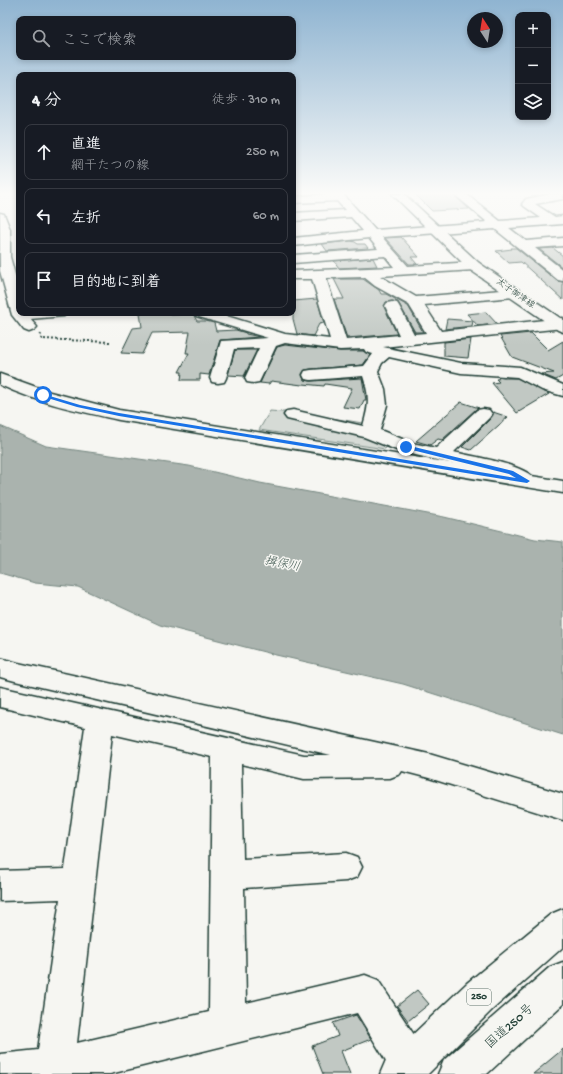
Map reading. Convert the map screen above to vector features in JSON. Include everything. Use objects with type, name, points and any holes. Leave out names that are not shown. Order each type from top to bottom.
[{"type":"main road","points":[[3,244],[3,258],[16,296]]},
{"type":"main road","points":[[380,244],[404,270]]},
{"type":"main road","name":"太子御津線","points":[[450,244],[474,266],[561,324]]},
{"type":"main road","points":[[523,245],[535,244]]},
{"type":"main road","points":[[523,245],[563,277]]},
{"type":"main road","points":[[3,248],[16,247]]},
{"type":"main road","points":[[296,259],[387,252]]},
{"type":"main road","points":[[548,265],[563,263]]},
{"type":"main road","points":[[296,275],[367,273],[474,266]]},
{"type":"main road","points":[[367,273],[380,283],[414,302],[433,337]]},
{"type":"main road","points":[[318,275],[346,345]]},
{"type":"main road","points":[[414,302],[514,293]]},
{"type":"main road","points":[[392,306],[409,339]]},
{"type":"main road","points":[[22,316],[24,321],[46,316]]},
{"type":"main road","points":[[209,316],[276,341]]},
{"type":"main road","points":[[346,345],[561,324]]},
{"type":"main road","points":[[412,357],[428,344],[433,337]]},
{"type":"main road","points":[[253,378],[276,341]]},
{"type":"main road","points":[[218,378],[227,344],[276,341],[346,345],[461,368],[520,372],[548,386],[563,391]]},
{"type":"main road","points":[[371,429],[378,405],[376,388],[370,371],[375,361],[385,352]]},
{"type":"main road","points":[[311,375],[370,371]]},
{"type":"main road","points":[[0,378],[43,395],[72,404],[119,415],[563,487]]},
{"type":"main road","points":[[440,455],[483,414]]},
{"type":"main road","points":[[293,415],[371,429],[406,447],[511,472],[527,481]]},
{"type":"main road","points":[[0,667],[22,674],[430,766],[563,807]]},
{"type":"main road","points":[[0,697],[226,750],[304,766],[430,766]]},
{"type":"main road","points":[[55,1071],[100,720]]},
{"type":"main road","points":[[226,750],[228,1026]]},
{"type":"main road","points":[[226,875],[346,867]]},
{"type":"main road","points":[[0,886],[79,883]]},
{"type":"main road","name":"250","points":[[405,1069],[480,996],[563,925]]},
{"type":"main road","name":"国道250号","points":[[458,1074],[563,980]]},
{"type":"main road","points":[[0,1073],[55,1071],[228,1026],[365,993],[405,1069]]},
{"type":"path","points":[[24,321],[42,330],[40,337],[42,339],[110,342]]},
{"type":"shaded area","points":[[270,411],[307,414],[369,424],[389,443],[385,449],[259,430]]},
{"type":"water","name":"揖保川","points":[[0,426],[46,446],[189,466],[260,483],[444,517],[535,539],[563,542],[563,735],[403,684],[276,655],[160,625],[78,587],[35,583],[0,573]]},
{"type":"building","points":[[322,244],[365,244],[368,248],[327,251]]},
{"type":"building","points":[[391,244],[407,244],[419,257],[411,257],[417,264],[409,264]]},
{"type":"building","points":[[511,248],[516,248],[557,281],[563,282],[563,300],[521,262],[509,263],[496,251],[512,249]]},
{"type":"building","points":[[553,248],[563,256],[563,268],[539,249]]},
{"type":"building","points":[[373,258],[377,266],[339,268],[334,261]]},
{"type":"building","points":[[334,279],[363,279],[379,290],[381,294],[386,294],[408,306],[423,332],[415,332],[398,302],[392,301],[386,302],[384,307],[397,334],[347,338],[334,299],[344,299]]},
{"type":"building","points":[[317,299],[324,323],[319,324],[313,336],[297,334],[293,319],[293,316],[296,316],[296,301]]},
{"type":"building","points":[[486,312],[497,324],[478,326],[467,314]]},
{"type":"building","points":[[140,316],[194,316],[197,321],[214,323],[216,331],[236,330],[260,337],[220,340],[209,375],[200,374],[200,380],[181,380],[182,372],[179,372],[189,353],[186,353],[190,332],[152,333],[142,354],[121,353],[133,328],[142,327]]},
{"type":"building","points":[[447,319],[473,321],[472,326],[445,329]]},
{"type":"building","points":[[531,333],[548,350],[563,341],[563,376],[556,380],[541,374],[554,373],[512,357],[500,336]]},
{"type":"building","points":[[471,339],[468,358],[444,356],[444,342]]},
{"type":"building","points":[[285,345],[340,351],[363,351],[370,355],[363,365],[311,369],[305,370],[302,374],[304,380],[311,381],[362,378],[366,400],[364,400],[360,409],[343,407],[352,388],[325,384],[324,386],[302,385],[271,381],[269,384],[260,383],[277,347]]},
{"type":"building","points":[[235,350],[257,350],[244,376],[228,375]]},
{"type":"building","points":[[517,378],[549,394],[517,413],[492,383],[499,382],[496,379]]},
{"type":"building","points":[[461,402],[479,408],[476,409],[442,440],[438,439],[430,445],[416,441]]},
{"type":"building","points":[[493,412],[508,417],[471,450],[462,447],[490,419]]},
{"type":"building","points":[[417,990],[429,1004],[408,1021],[397,1006]]},
{"type":"building","points":[[356,1015],[371,1039],[341,1051],[350,1074],[323,1074],[312,1046],[338,1036],[333,1023]]},
{"type":"building","points":[[563,1049],[563,1074],[533,1074]]},
{"type":"route","points":[[43,395],[79,406],[119,415],[192,428],[527,481],[511,472],[406,447]]}]
